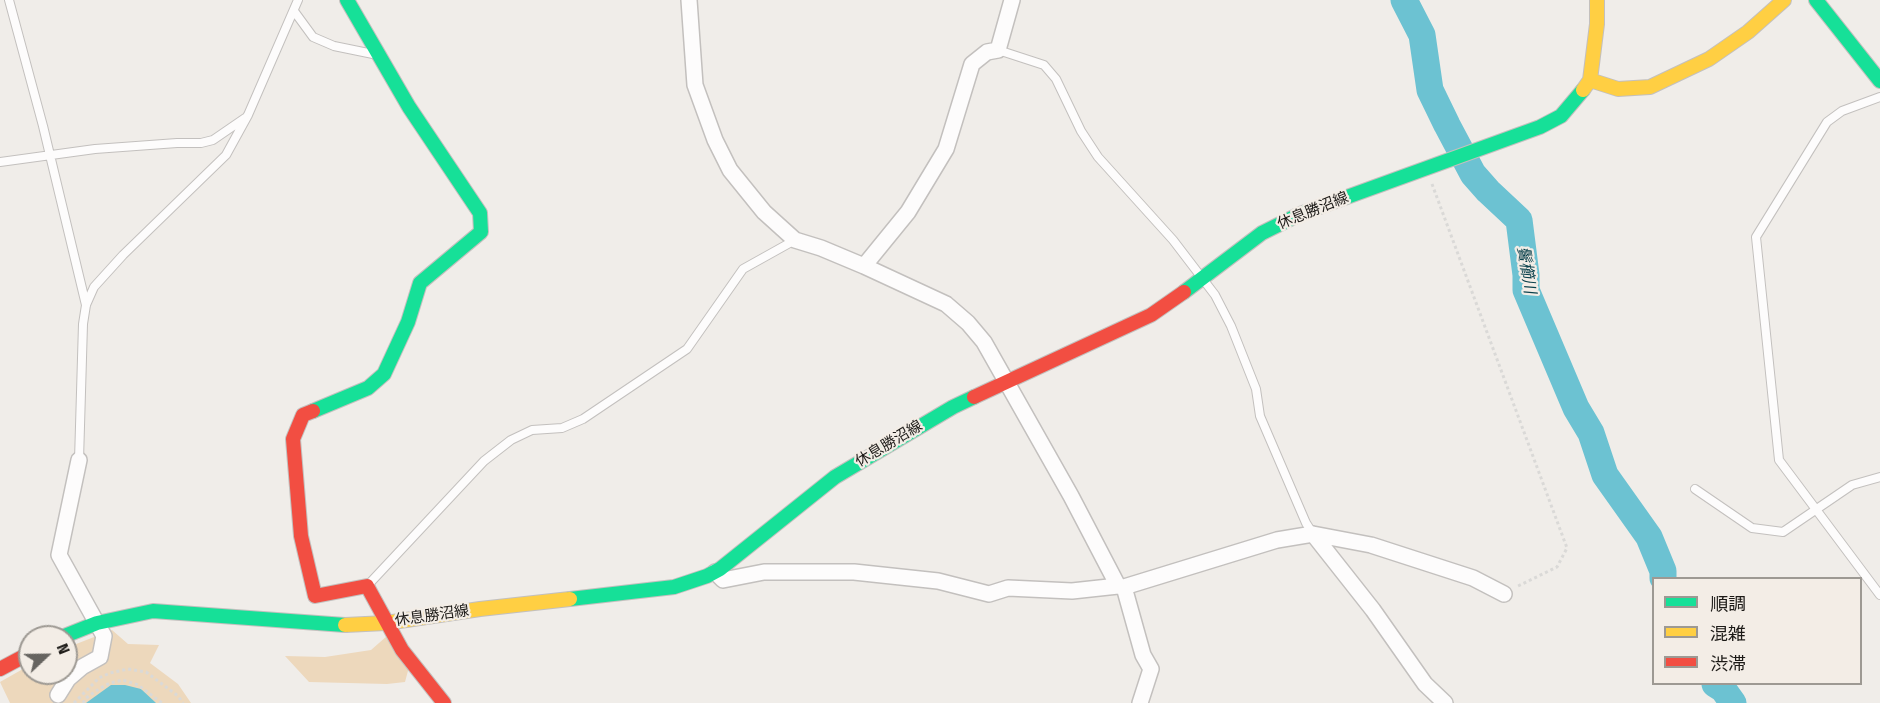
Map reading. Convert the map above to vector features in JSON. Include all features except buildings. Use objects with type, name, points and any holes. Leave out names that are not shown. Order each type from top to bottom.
[{"type":"main road","points":[[347,0],[409,107],[480,213],[481,232],[420,283],[408,322],[384,374],[368,387],[303,415],[293,439],[301,536],[315,596],[367,586],[402,650],[444,703]]},
{"type":"main road","name":"休息勝沼線","points":[[78,630],[97,622],[153,611],[346,625],[386,623],[480,609],[674,587],[715,572],[835,477],[953,406],[1151,315],[1262,233],[1300,214],[1540,127],[1561,116],[1578,98],[1590,80],[1597,24],[1597,0]]},
{"type":"main road","points":[[1590,80],[1618,89],[1650,87],[1709,59],[1748,32],[1784,0]]},
{"type":"main road","points":[[1816,0],[1880,81]]},
{"type":"main road","points":[[0,669],[18,659]]},
{"type":"street","points":[[689,0],[695,85],[715,140],[730,170],[764,212],[795,240],[864,266],[945,304],[974,330],[1007,381],[1121,586],[1150,669],[1140,703]]},
{"type":"street","points":[[864,266],[908,212],[946,149],[972,63],[987,52],[998,50],[1012,0]]},
{"type":"street","points":[[56,699],[68,679],[82,667],[100,657],[104,636],[59,555],[80,460]]},
{"type":"street","points":[[715,572],[723,580],[764,572],[854,572],[938,581],[989,594],[1008,588],[1072,591],[1121,586],[1277,540],[1313,534],[1371,545],[1473,578],[1504,594]]},
{"type":"street","points":[[1313,534],[1373,610],[1425,684],[1445,703]]},
{"type":"lane","points":[[9,0],[43,126],[48,155],[86,305]]},
{"type":"lane","points":[[80,460],[81,359],[86,305],[94,287],[123,255],[226,155],[248,115],[298,0]]},
{"type":"lane","points":[[294,11],[313,37],[334,46],[379,55]]},
{"type":"lane","points":[[998,50],[1044,65],[1056,79],[1080,131],[1098,158],[1173,240],[1215,295],[1231,326],[1256,389],[1260,416],[1306,523],[1313,534]]},
{"type":"lane","points":[[1880,96],[1842,111],[1827,122],[1756,237],[1779,460],[1880,595]]},
{"type":"lane","points":[[0,162],[48,155],[165,144],[201,143],[213,140],[248,115]]},
{"type":"lane","points":[[367,586],[484,461],[511,440],[532,430],[562,428],[583,419],[687,349],[743,268],[795,240]]},
{"type":"lane","points":[[1695,489],[1752,528],[1783,532],[1852,486],[1880,477]]},
{"type":"path","points":[[1429,167],[1567,549],[1557,567],[1504,594]]},
{"type":"path","points":[[75,703],[99,678],[129,669],[146,672],[165,685],[183,703]]},
{"type":"path","points":[[83,703],[99,689],[123,680],[138,685],[162,703]]},
{"type":"shaded area","points":[[112,630],[128,644],[159,645],[150,663],[178,684],[191,703],[10,703],[0,682],[18,672],[18,685],[78,685],[78,643]]},
{"type":"shaded area","points":[[387,636],[409,667],[405,682],[387,684],[309,682],[285,656],[325,657],[371,650]]},
{"type":"water","points":[[111,685],[125,685],[141,689],[156,703],[86,703]]},
{"type":"waterway","name":"鬢櫛川","points":[[1404,0],[1422,35],[1430,90],[1447,125],[1473,174],[1519,220],[1526,290],[1576,408],[1591,433],[1605,475],[1649,537],[1663,571],[1663,577]]},
{"type":"waterway","name":"鬢櫛川","points":[[1717,685],[1723,689],[1733,703]]},
{"type":"traffic: fast","points":[[313,411],[368,388],[384,374],[408,322],[420,283],[481,232],[480,213],[409,107],[347,0]]},
{"type":"traffic: fast","points":[[1816,0],[1880,81]]},
{"type":"traffic: fast","points":[[1184,292],[1262,233],[1300,214],[1540,127],[1561,116],[1583,90]]},
{"type":"traffic: fast","points":[[570,599],[674,587],[707,576],[720,569],[835,477],[953,407],[974,397]]},
{"type":"traffic: fast","points":[[78,631],[97,623],[153,611],[345,625]]},
{"type":"traffic: slow","points":[[1583,90],[1590,80],[1597,24],[1597,0]]},
{"type":"traffic: slow","points":[[1590,80],[1618,89],[1650,87],[1709,59],[1748,32],[1784,0]]},
{"type":"traffic: slow","points":[[345,625],[386,623],[570,599]]},
{"type":"traffic: jam","points":[[974,397],[1151,315],[1184,292]]},
{"type":"traffic: jam","points":[[313,411],[303,415],[293,439],[301,536],[315,596],[367,586],[402,650],[444,703]]},
{"type":"traffic: jam","points":[[0,669],[18,659]]}]
